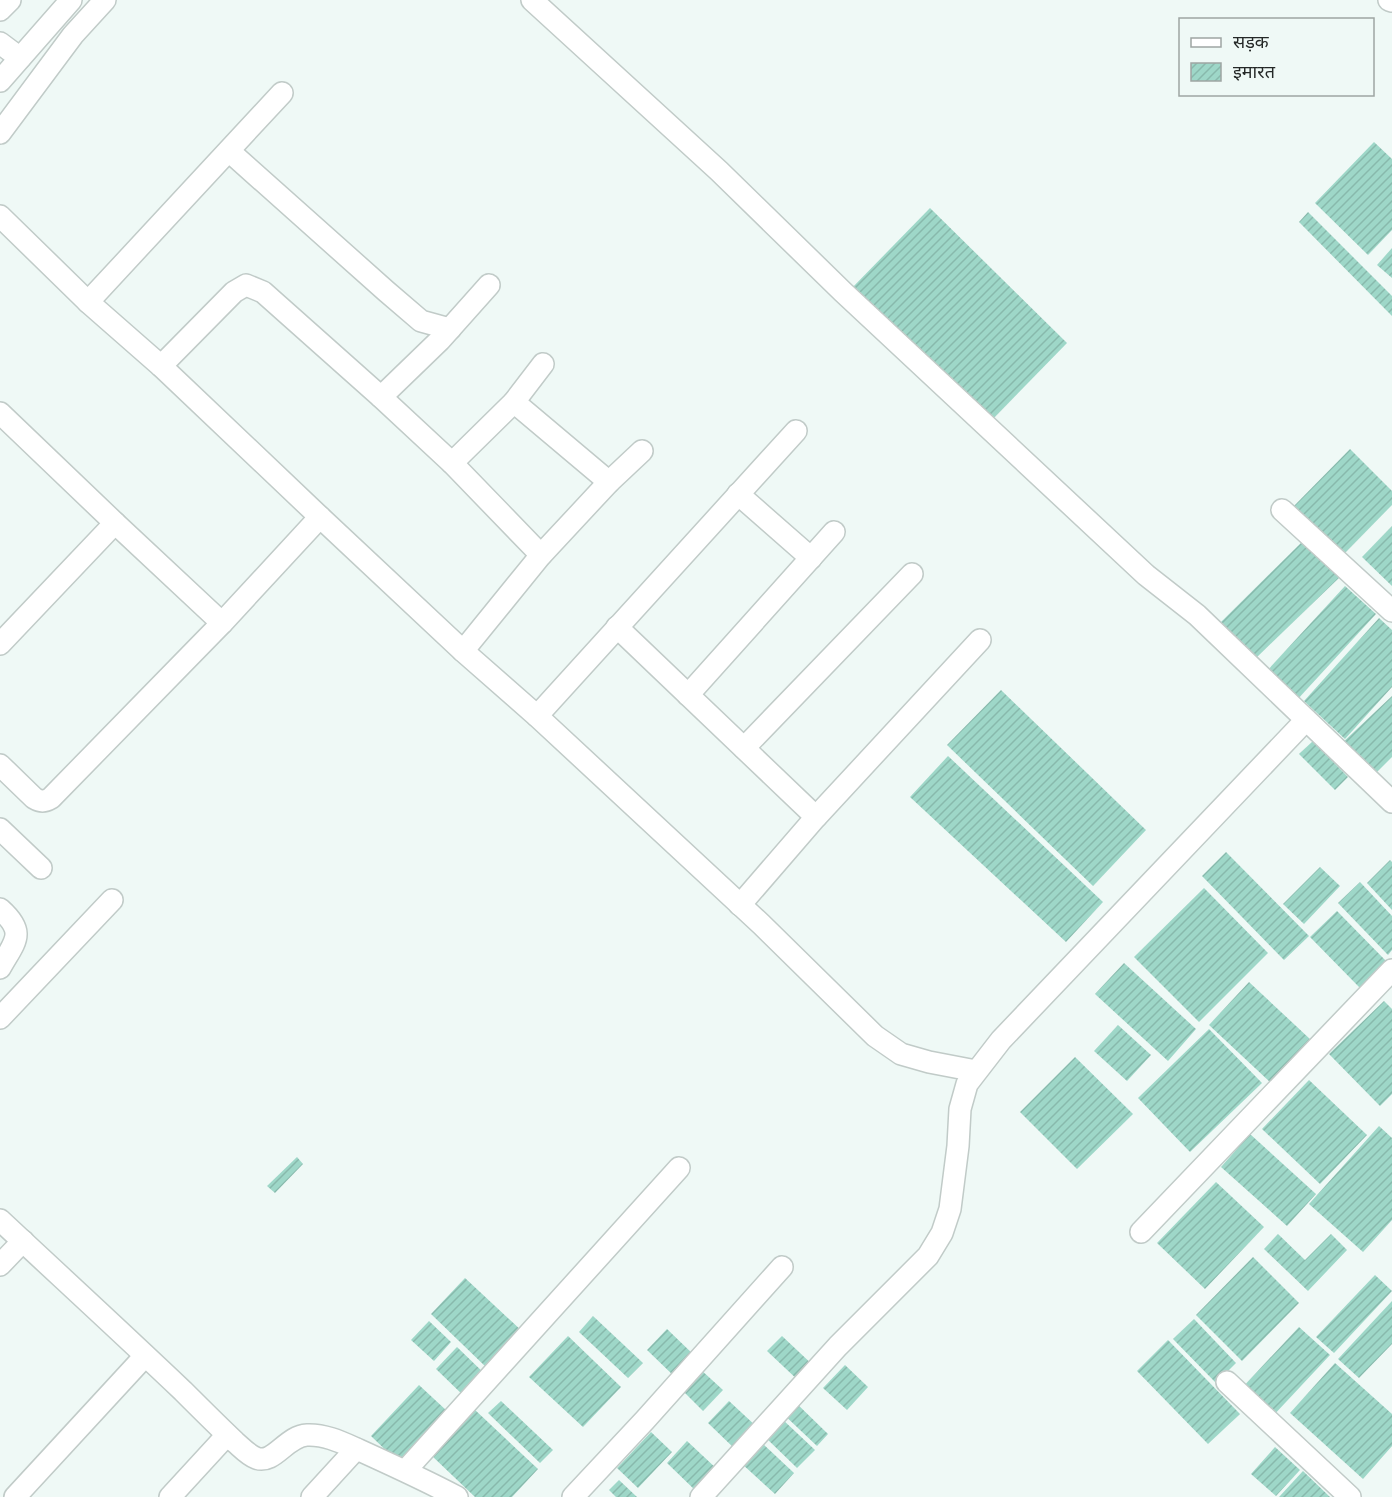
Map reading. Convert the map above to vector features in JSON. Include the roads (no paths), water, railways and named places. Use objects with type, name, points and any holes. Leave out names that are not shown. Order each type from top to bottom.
[{"type":"street","points":[[0,10],[10,0]]},
{"type":"street","points":[[0,81],[71,0]]},
{"type":"street","points":[[0,133],[73,35],[105,0]]},
{"type":"street","points":[[532,0],[719,171],[852,300],[1146,575],[1197,615],[1392,802]]},
{"type":"street","points":[[0,43],[20,58]]},
{"type":"street","points":[[88,302],[282,93]]},
{"type":"street","points":[[229,151],[421,321],[450,329]]},
{"type":"street","points":[[0,216],[88,302],[161,366],[463,651],[537,716],[740,905],[875,1036],[901,1054],[976,1071]]},
{"type":"street","points":[[161,366],[234,292],[246,285],[262,292],[452,463],[541,555]]},
{"type":"street","points":[[381,397],[450,329],[489,285]]},
{"type":"street","points":[[452,463],[514,402],[543,364]]},
{"type":"street","points":[[514,402],[609,482]]},
{"type":"street","points":[[0,413],[115,524],[222,622]]},
{"type":"street","points":[[537,716],[796,431]]},
{"type":"street","points":[[463,651],[541,555],[609,482],[642,451]]},
{"type":"street","points":[[738,494],[811,558]]},
{"type":"street","points":[[1282,510],[1392,611]]},
{"type":"street","points":[[0,765],[34,798],[45,802],[51,798],[222,622],[320,517]]},
{"type":"street","points":[[0,644],[115,524]]},
{"type":"street","points":[[688,695],[834,532]]},
{"type":"street","points":[[744,748],[912,574]]},
{"type":"street","points":[[617,627],[816,817]]},
{"type":"street","points":[[740,905],[816,817],[980,640]]},
{"type":"street","points":[[701,1497],[838,1347],[928,1256],[942,1233],[950,1209],[960,1109],[967,1084],[976,1071],[1001,1040],[1306,720]]},
{"type":"street","points":[[0,830],[41,868]]},
{"type":"street","points":[[0,1016],[112,900]]},
{"type":"street","points":[[0,909],[12,920],[16,928],[13,948],[0,968]]},
{"type":"street","points":[[1141,1232],[1392,970]]},
{"type":"street","points":[[406,1470],[679,1168]]},
{"type":"street","points":[[0,1220],[251,1456],[261,1460],[272,1457],[292,1439],[308,1434],[327,1438],[406,1470],[447,1495]]},
{"type":"street","points":[[0,1265],[22,1241]]},
{"type":"street","points":[[573,1497],[782,1266]]},
{"type":"street","points":[[15,1497],[145,1356]]},
{"type":"street","points":[[1227,1382],[1350,1497]]},
{"type":"street","points":[[170,1497],[227,1435]]},
{"type":"street","points":[[312,1497],[356,1449]]}]
